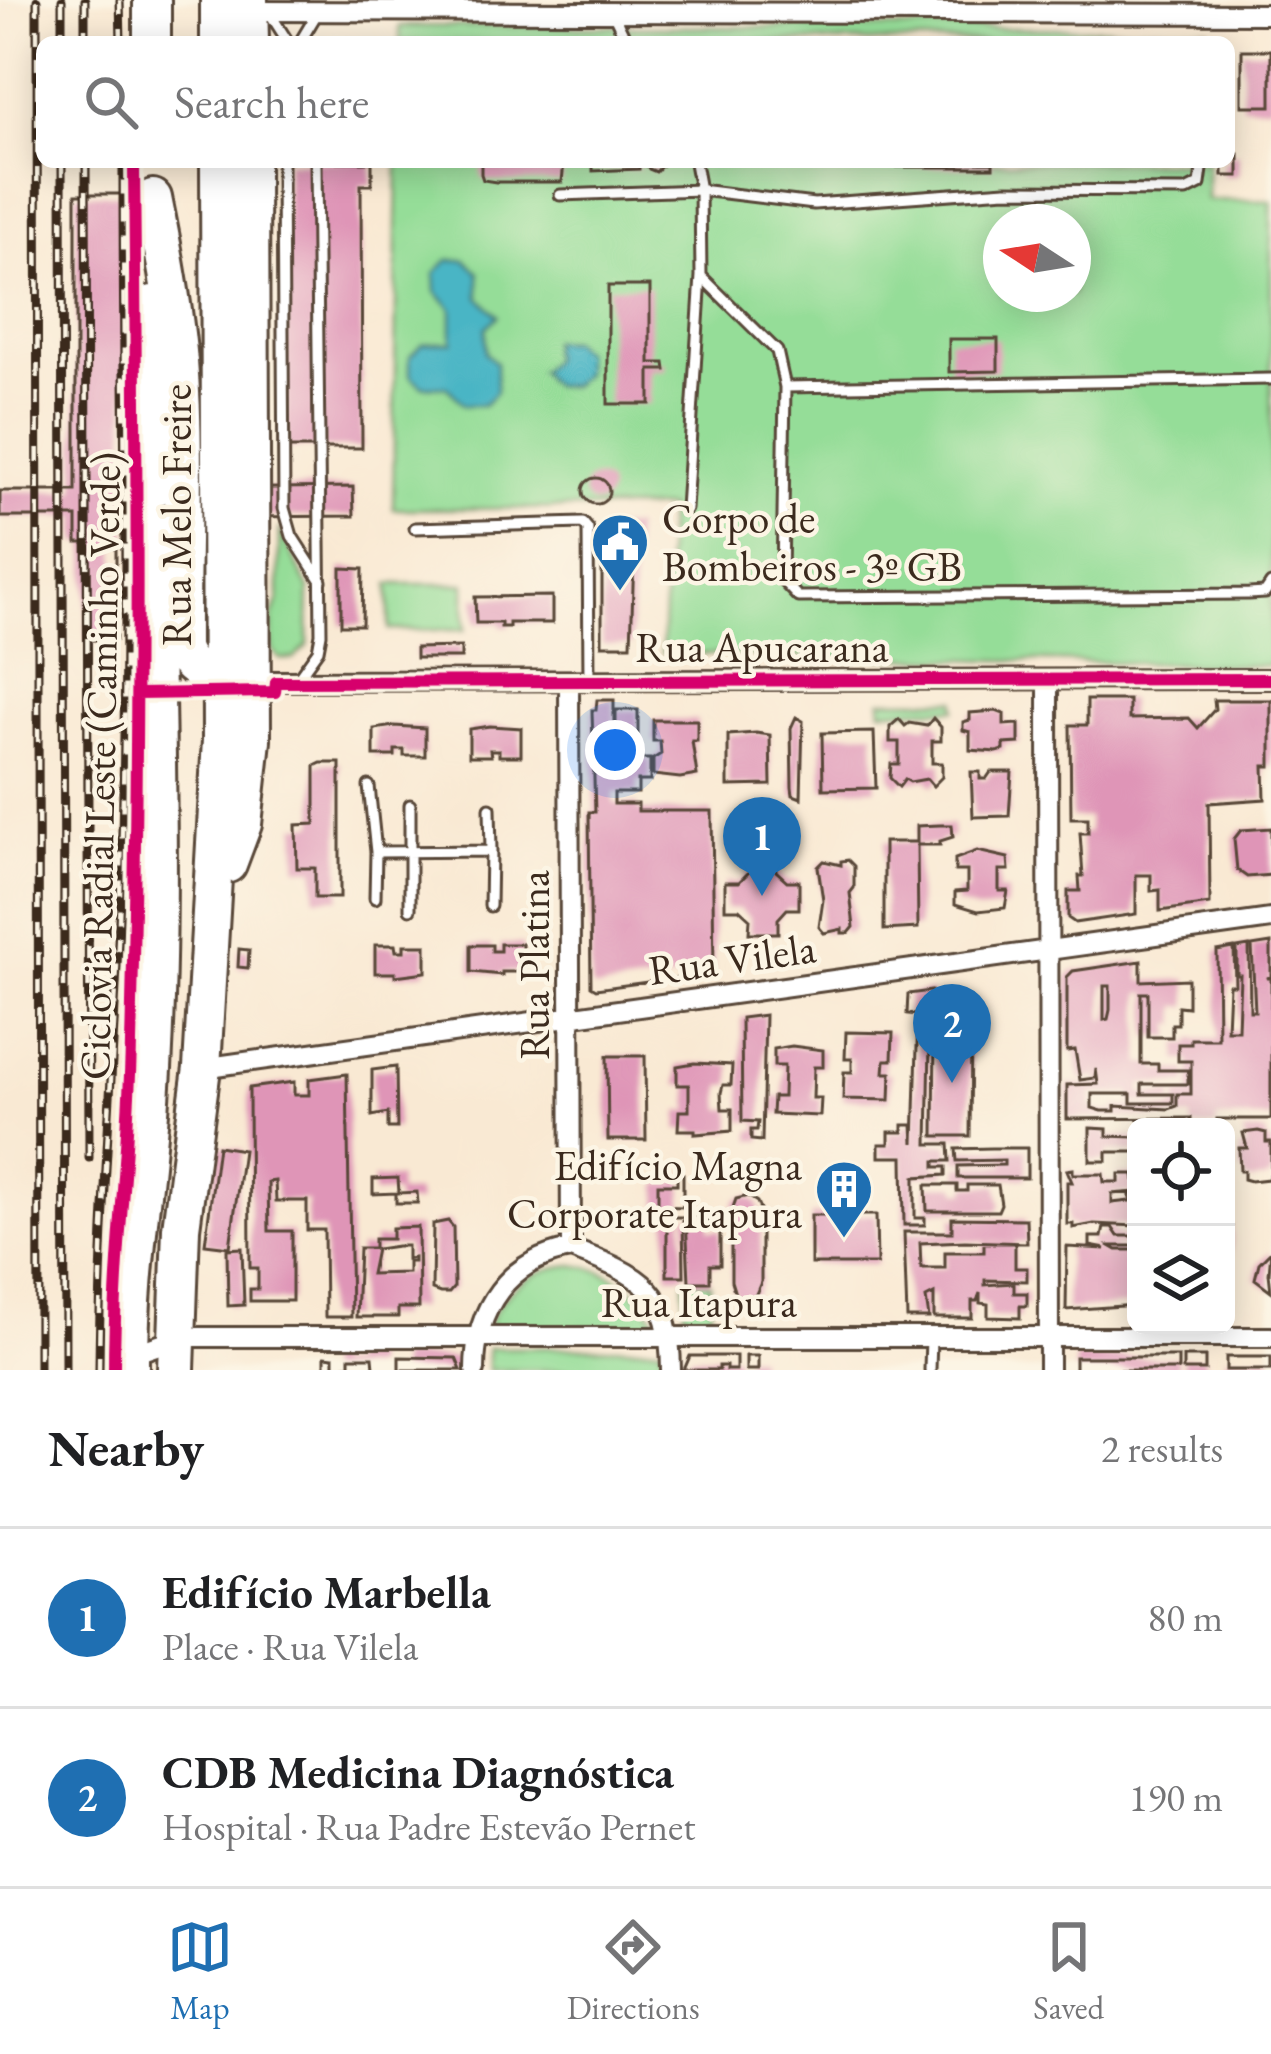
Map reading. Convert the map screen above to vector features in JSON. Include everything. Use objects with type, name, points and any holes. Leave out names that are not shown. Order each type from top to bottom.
[{"type":"highway","points":[[152,0],[152,36]]},
{"type":"highway","points":[[225,36],[247,13]]},
{"type":"highway","name":"Rua Melo Freire","points":[[219,168],[237,679]]},
{"type":"highway","points":[[176,1354],[181,1228],[202,1068],[215,882],[234,856],[243,824],[252,740],[237,679],[250,168]]},
{"type":"highway","points":[[153,180],[179,364],[181,648],[189,665],[237,679]]},
{"type":"highway","name":"Rua Melo Freire","points":[[130,1362],[156,977],[153,180]]},
{"type":"street","points":[[247,13],[564,5],[612,10],[1045,6],[1271,14]]},
{"type":"street","name":"Rua Apucarana","points":[[237,679],[1271,679]]},
{"type":"street","name":"Rua Platina","points":[[572,1249],[570,1018],[579,681]]},
{"type":"street","points":[[1048,681],[1049,1370]]},
{"type":"street","name":"Rua Vilela","points":[[202,1068],[1271,919]]},
{"type":"street","points":[[475,1370],[477,1337],[489,1300],[532,1263],[572,1249],[615,1267],[655,1297],[668,1319],[671,1370]]},
{"type":"street","name":"Rua Itapura","points":[[130,1362],[176,1354],[477,1337],[1271,1337]]},
{"type":"lane","points":[[612,10],[624,36]]},
{"type":"lane","points":[[304,36],[318,12]]},
{"type":"lane","points":[[247,13],[280,36]]},
{"type":"lane","points":[[282,168],[284,508],[292,536],[320,581]]},
{"type":"lane","points":[[295,682],[318,650],[316,168]]},
{"type":"lane","points":[[686,508],[701,276],[700,190],[695,168]]},
{"type":"lane","points":[[560,195],[700,190],[814,204],[1006,190],[1186,191],[1200,184],[1202,168]]},
{"type":"lane","points":[[701,276],[777,351],[785,387],[782,580],[798,597],[1250,594],[1265,593],[1271,584]]},
{"type":"lane","points":[[785,387],[1271,379]]},
{"type":"lane","points":[[415,528],[583,523],[587,529],[579,681]]},
{"type":"lane","points":[[369,786],[375,898]]},
{"type":"lane","points":[[410,806],[410,909]]},
{"type":"lane","points":[[490,808],[490,906]]},
{"type":"lane","points":[[376,852],[491,851]]},
{"type":"lane","points":[[930,1370],[931,1338]]},
{"type":"green space","points":[[400,26],[1208,29],[1208,36],[400,36]]},
{"type":"green space","points":[[398,168],[1207,168],[1207,200],[1271,201],[1271,666],[662,653],[668,508],[393,509]]},
{"type":"green space","points":[[279,528],[309,589],[308,645],[294,659],[280,659],[272,650],[272,619],[279,598]]},
{"type":"green space","points":[[389,584],[465,584],[465,630],[389,630]]},
{"type":"green space","points":[[881,700],[955,700],[955,709],[881,710]]},
{"type":"green space","points":[[573,1265],[625,1284],[644,1302],[659,1327],[488,1328],[501,1302],[520,1283]]},
{"type":"green space","points":[[684,1282],[710,1282],[711,1318],[684,1314]]},
{"type":"green space","points":[[662,1347],[662,1370],[488,1370],[488,1348]]},
{"type":"water","points":[[448,260],[465,260],[479,273],[479,297],[498,316],[486,328],[486,353],[496,363],[496,392],[484,405],[464,405],[447,387],[422,386],[410,375],[410,356],[422,344],[452,342],[452,308],[436,292],[435,273]]},
{"type":"water","points":[[551,341],[571,341],[584,354],[584,373],[571,386],[553,386],[539,372],[551,360]]},
{"type":"building","points":[[1242,50],[1271,50],[1271,106],[1242,106]]},
{"type":"building","points":[[1235,154],[1239,154],[1239,176],[1223,176],[1223,168],[1235,168]]},
{"type":"building","points":[[286,168],[372,168],[372,185],[361,185],[362,448],[287,448]]},
{"type":"building","points":[[481,168],[563,168],[562,182],[496,182],[483,180]]},
{"type":"building","points":[[593,168],[639,168],[639,169]]},
{"type":"building","points":[[76,194],[125,194],[126,490],[353,487],[354,516],[126,518],[126,543],[116,543],[116,640],[86,640],[86,543],[77,543],[77,517],[0,517],[0,491],[76,491]]},
{"type":"building","points":[[608,286],[650,286],[650,363],[665,363],[666,370],[650,370],[650,404],[608,404]]},
{"type":"building","points":[[949,339],[998,339],[998,371],[949,372]]},
{"type":"building","points":[[596,478],[609,491],[596,504],[583,491]]},
{"type":"building","points":[[602,527],[635,527],[631,645],[602,645]]},
{"type":"building","points":[[341,568],[363,569],[362,625],[341,625]]},
{"type":"building","points":[[552,596],[552,623],[501,627],[501,623],[476,623],[475,597]]},
{"type":"building","points":[[461,647],[461,658],[416,658],[416,648]]},
{"type":"building","points":[[597,700],[614,700],[614,751],[638,751],[638,759],[650,759],[650,781],[638,781],[638,793],[614,793],[614,804],[638,804],[638,811],[712,811],[714,973],[591,986],[589,812],[595,812],[592,710]]},
{"type":"building","points":[[1087,700],[1129,700],[1129,719],[1189,718],[1198,728],[1215,709],[1214,700],[1271,700],[1271,766],[1264,766],[1265,799],[1209,803],[1210,904],[1160,911],[1160,890],[1151,891],[1151,875],[1136,875],[1136,914],[1075,923],[1068,918],[1068,891],[1080,891],[1079,876],[1083,876],[1080,833],[1088,833],[1088,818],[1071,818],[1070,725],[1087,725]]},
{"type":"building","points":[[616,710],[638,710],[638,749],[616,749]]},
{"type":"building","points":[[970,713],[1004,714],[1004,725],[1019,724],[1019,743],[1004,744],[1004,750],[997,752],[970,750],[970,732],[963,730],[963,722],[970,720]]},
{"type":"building","points":[[796,717],[803,721],[801,798],[793,795],[792,787],[791,728]]},
{"type":"building","points":[[933,718],[941,727],[941,741],[932,741],[932,763],[942,763],[942,777],[933,786],[927,779],[905,779],[899,787],[890,778],[891,764],[899,764],[899,742],[890,742],[890,727],[899,719],[905,726],[927,726]]},
{"type":"building","points":[[653,720],[697,720],[697,741],[692,741],[697,775],[653,775],[653,759],[661,754],[660,741],[653,741]]},
{"type":"building","points":[[425,728],[425,756],[404,756],[404,750],[395,750],[395,756],[374,756],[374,729]]},
{"type":"building","points":[[521,728],[521,756],[499,756],[499,750],[490,750],[491,756],[469,756],[469,729]]},
{"type":"building","points":[[874,732],[876,788],[823,789],[822,733]]},
{"type":"building","points":[[728,735],[770,735],[771,785],[728,786]]},
{"type":"building","points":[[340,763],[340,898],[315,898],[315,868],[297,868],[296,825],[315,824],[315,766]]},
{"type":"building","points":[[971,772],[980,772],[980,779],[986,779],[991,772],[1012,772],[1009,816],[973,817]]},
{"type":"building","points":[[952,825],[953,837],[940,845],[917,845],[918,928],[884,930],[884,842],[917,842],[917,826]]},
{"type":"building","points":[[1271,828],[1271,875],[1247,877],[1237,870],[1234,839],[1241,830]]},
{"type":"building","points":[[977,851],[1008,858],[1009,870],[999,870],[999,891],[1008,891],[1005,908],[978,911],[955,904],[955,892],[967,891],[967,871],[955,871],[955,859]]},
{"type":"building","points":[[748,857],[775,857],[776,871],[787,881],[799,881],[799,909],[787,909],[778,919],[778,933],[749,933],[750,919],[739,909],[725,909],[725,882],[739,882],[749,872]]},
{"type":"building","points":[[848,860],[854,866],[850,893],[854,927],[849,933],[842,929],[824,933],[819,927],[823,900],[818,867],[824,861],[841,865]]},
{"type":"building","points":[[1271,943],[1271,976],[1267,978],[1271,978],[1271,1119],[1067,1119],[1067,1085],[1098,1084],[1096,1069],[1095,1078],[1080,1080],[1075,1050],[1067,1051],[1067,977],[1073,971],[1141,961],[1141,981],[1188,979],[1188,1007],[1178,1006],[1172,1037],[1148,1037],[1148,993],[1141,993],[1141,1064],[1158,1064],[1158,1070],[1188,1070],[1188,1084],[1142,1084],[1142,1094],[1173,1094],[1173,1103],[1131,1103],[1131,1094],[1092,1094],[1092,1108],[1102,1111],[1115,1111],[1115,1106],[1169,1109],[1177,1106],[1177,1094],[1191,1094],[1191,1061],[1178,1061],[1178,1044],[1218,1039],[1217,951],[1234,948],[1235,985],[1229,985],[1227,1030],[1238,1030],[1237,948],[1249,946],[1250,1011],[1255,1011],[1252,946]],"holes":[[[1104,986],[1110,986],[1110,1010],[1104,1020]]]},
{"type":"building","points":[[500,944],[522,944],[522,972],[471,972],[471,945],[492,945],[492,951],[500,951]]},
{"type":"building","points":[[375,945],[395,945],[396,951],[404,951],[404,945],[426,945],[426,972],[375,973]]},
{"type":"building","points":[[239,949],[249,950],[248,968],[238,967]]},
{"type":"building","points":[[931,991],[928,1144],[949,1144],[950,1161],[935,1161],[935,1167],[946,1167],[946,1175],[915,1177],[915,1218],[925,1218],[925,1225],[904,1225],[903,1157],[879,1157],[879,1144],[889,1144],[889,1132],[903,1132],[903,1125],[913,1125],[914,1143],[918,1015],[907,1014],[908,994]]},
{"type":"building","points":[[765,1015],[762,1141],[751,1140],[751,1130],[757,1130],[758,1122],[742,1121],[741,1018]]},
{"type":"building","points":[[935,1030],[971,1030],[970,1136],[934,1136]]},
{"type":"building","points":[[846,1032],[893,1033],[892,1060],[885,1060],[884,1073],[891,1073],[890,1100],[843,1099],[844,1072],[852,1072],[852,1059],[845,1059]]},
{"type":"building","points":[[774,1049],[823,1050],[823,1067],[814,1067],[813,1098],[821,1098],[820,1116],[772,1114],[773,1097],[783,1097],[784,1066],[774,1066]]},
{"type":"building","points":[[607,1056],[645,1056],[646,1140],[608,1140]]},
{"type":"building","points":[[732,1065],[731,1085],[723,1085],[721,1093],[722,1109],[732,1109],[732,1131],[695,1134],[695,1130],[678,1130],[679,1111],[689,1111],[689,1085],[677,1085],[677,1066]]},
{"type":"building","points":[[396,1067],[397,1128],[388,1128],[388,1113],[372,1116],[372,1070]]},
{"type":"building","points":[[347,1074],[351,1317],[325,1317],[324,1230],[307,1230],[307,1201],[276,1201],[275,1181],[268,1182],[269,1231],[292,1231],[292,1301],[250,1301],[250,1289],[258,1289],[258,1268],[250,1268],[249,1088],[294,1082],[294,1095],[309,1095],[309,1079]]},
{"type":"building","points":[[1090,1128],[1107,1129],[1107,1136],[1127,1137],[1127,1152],[1107,1152],[1107,1161],[1090,1161]]},
{"type":"building","points":[[1243,1133],[1266,1133],[1266,1142],[1271,1142],[1271,1173],[1268,1179],[1251,1181],[1240,1171],[1239,1148],[1247,1148]]},
{"type":"building","points":[[218,1146],[243,1150],[230,1247],[205,1244]]},
{"type":"building","points":[[1027,1148],[1027,1178],[958,1178],[958,1166],[1004,1165],[1004,1160],[957,1161],[956,1149]]},
{"type":"building","points":[[1067,1170],[1103,1174],[1104,1182],[1119,1182],[1119,1174],[1127,1174],[1127,1193],[1112,1194],[1112,1203],[1127,1201],[1127,1226],[1073,1228],[1067,1224],[1067,1182],[1072,1182]]},
{"type":"building","points":[[683,1174],[683,1207],[658,1206],[658,1184],[677,1184],[677,1175]]},
{"type":"building","points":[[398,1178],[399,1193],[417,1192],[418,1203],[396,1203],[396,1193],[373,1194],[373,1179]]},
{"type":"building","points":[[926,1185],[957,1185],[957,1191],[967,1191],[967,1185],[998,1185],[1001,1204],[998,1211],[927,1211]]},
{"type":"building","points":[[748,1196],[761,1212],[761,1282],[756,1294],[745,1299],[735,1294],[731,1281],[731,1213],[736,1199]]},
{"type":"building","name":"Edifício Magna Corporate Itapura","points":[[811,1215],[876,1215],[877,1264],[811,1264]]},
{"type":"building","points":[[686,1216],[699,1216],[699,1221],[710,1221],[709,1230],[720,1230],[720,1265],[710,1265],[710,1282],[689,1282]]},
{"type":"building","points":[[667,1217],[683,1217],[684,1276],[667,1276]]},
{"type":"building","points":[[952,1218],[1026,1219],[1027,1243],[965,1241],[920,1243],[921,1268],[945,1268],[945,1252],[984,1252],[984,1243],[1015,1243],[1015,1268],[1027,1268],[1027,1281],[985,1280],[985,1285],[1014,1283],[1014,1293],[1027,1293],[1020,1318],[988,1317],[988,1304],[980,1303],[980,1293],[972,1301],[972,1318],[934,1318],[934,1294],[926,1298],[929,1318],[907,1318],[904,1232],[952,1232]]},
{"type":"building","points":[[448,1221],[453,1227],[454,1287],[440,1293],[432,1290],[433,1224]]},
{"type":"building","points":[[418,1227],[419,1308],[398,1308],[398,1317],[356,1317],[359,1248],[374,1248],[374,1239],[392,1239],[392,1228]],"holes":[[[407,1246],[407,1259],[414,1258],[408,1262],[408,1273],[371,1274],[376,1249]]]},
{"type":"building","points":[[1104,1227],[1127,1236],[1127,1246],[1110,1246],[1127,1250],[1127,1306],[1066,1310],[1067,1247],[1106,1249],[1090,1246],[1090,1237],[1102,1237]]},
{"type":"building","points":[[242,1248],[244,1305],[228,1306],[227,1249]]},
{"type":"building","points":[[1271,1251],[1271,1291],[1255,1279],[1259,1263]]},
{"type":"building","points":[[325,1356],[334,1357],[334,1366],[350,1365],[350,1357],[373,1357],[374,1367],[325,1370]]},
{"type":"building","points":[[690,1356],[736,1356],[736,1370],[719,1366],[719,1370],[684,1370]]},
{"type":"building","points":[[746,1356],[758,1356],[758,1370],[746,1370]]},
{"type":"building","points":[[399,1357],[456,1358],[461,1370],[399,1370]]},
{"type":"building","points":[[1075,1357],[1178,1357],[1178,1370],[1075,1370]]},
{"type":"building","points":[[1183,1357],[1205,1357],[1205,1370],[1183,1370]]},
{"type":"building","points":[[1226,1357],[1271,1357],[1271,1370],[1226,1370]]},
{"type":"railway","points":[[37,0],[37,36]]},
{"type":"railway","points":[[62,0],[62,36]]},
{"type":"railway","points":[[85,0],[85,36]]},
{"type":"railway","points":[[120,0],[121,36]]},
{"type":"railway","points":[[37,168],[39,1370]]},
{"type":"railway","points":[[62,168],[65,1370]]},
{"type":"railway","points":[[86,168],[89,1158]]},
{"type":"railway","points":[[99,1370],[124,748],[123,168]]},
{"type":"cycle path","name":"Ciclovia Radial Leste (Caminho Verde)","points":[[114,1370],[134,933],[134,168]]},
{"type":"cycle path","name":"Ciclovia Radial Leste (Caminho Verde)","points":[[137,694],[275,692],[276,682],[1271,679]]},
{"type":"place","name":"Corpo de Bombeiros - 3º GB","points":[[620,593]]},
{"type":"place","name":"Edifício Marbella","points":[[762,896]]},
{"type":"place","name":"CDB Medicina Diagnóstica","points":[[952,1083]]},
{"type":"place","name":"Edifício Magna Corporate Itapura","points":[[844,1240]]}]
